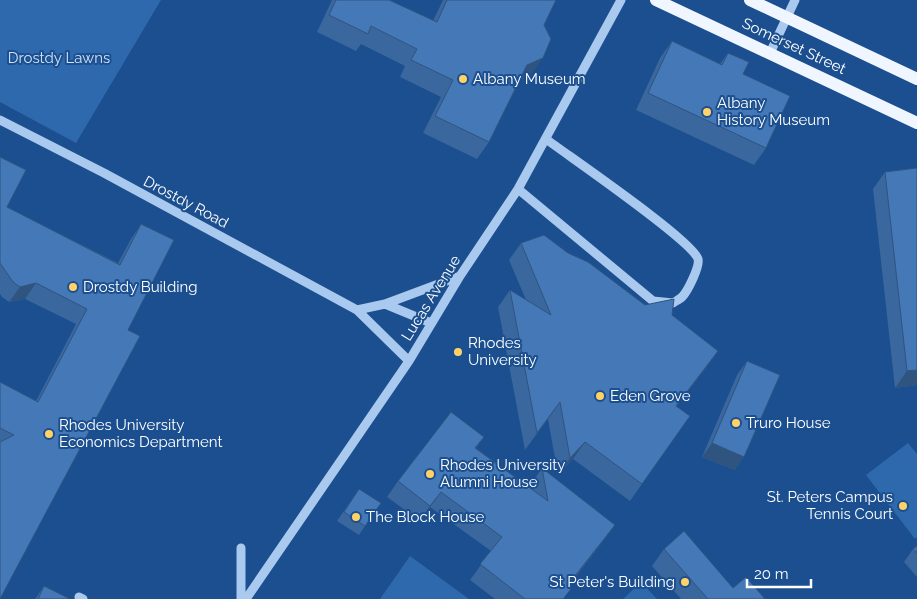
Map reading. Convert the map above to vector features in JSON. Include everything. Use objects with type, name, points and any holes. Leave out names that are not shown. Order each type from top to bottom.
[{"type":"main road","name":"Somerset Street","points":[[656,0],[917,123]]},
{"type":"main road","name":"Somerset Street","points":[[750,0],[917,79]]},
{"type":"street","name":"Lucas Avenue","points":[[246,599],[408,361],[460,276],[518,189],[622,0]]},
{"type":"street","points":[[770,53],[795,0]]},
{"type":"street","name":"Drostdy Road","points":[[0,120],[104,173],[357,310],[408,361]]},
{"type":"street","points":[[518,189],[654,301],[673,304],[683,296],[699,266],[698,258],[693,251],[669,230],[546,139]]},
{"type":"street","points":[[357,310],[385,304],[460,276]]},
{"type":"street","points":[[385,304],[431,323]]},
{"type":"street","points":[[241,548],[241,599]]},
{"type":"green space","name":"Drostdy Lawns","points":[[0,0],[161,0],[76,143],[0,102]]},
{"type":"green space","name":"St. Peters Campus Tennis Court","points":[[908,443],[917,454],[917,537],[915,539],[866,475]]},
{"type":"green space","points":[[410,556],[469,599],[380,599]]},
{"type":"green space","points":[[641,582],[657,599],[623,599]]},
{"type":"building","name":"Albany Museum","points":[[336,0],[389,0],[437,22],[447,0],[556,0],[544,25],[551,39],[543,58],[527,65],[489,142],[435,116],[453,80],[411,60],[417,49],[371,26],[368,34],[329,15]]},
{"type":"building","name":"Albany History Museum","points":[[672,41],[722,65],[728,53],[749,62],[743,74],[790,96],[766,148],[648,93]]},
{"type":"building","points":[[0,157],[26,170],[7,207],[120,265],[141,224],[174,240],[128,330],[140,336],[0,599],[0,442],[14,435],[0,428],[0,382],[38,402],[87,309],[36,283],[20,287],[13,282],[0,263]]},
{"type":"building","points":[[917,168],[917,370],[907,371],[885,172]]},
{"type":"building","name":"Eden Grove","points":[[544,235],[568,253],[588,262],[645,305],[674,299],[672,315],[718,351],[676,406],[690,416],[642,484],[585,442],[570,458],[560,402],[537,433],[510,290],[551,315],[521,243]]},
{"type":"building","name":"Truro House","points":[[747,361],[780,375],[744,457],[712,443]]},
{"type":"building","points":[[451,412],[484,437],[475,448],[548,501],[542,468],[615,525],[567,586],[571,589],[563,599],[525,599],[480,564],[502,537],[441,492],[430,506],[398,481]]},
{"type":"building","points":[[359,489],[381,503],[365,526],[344,512]]},
{"type":"building","points":[[684,531],[733,588],[746,577],[765,599],[708,599],[664,549]]},
{"type":"building","points":[[44,586],[70,599],[38,599]]},
{"type":"place","name":"Albany Museum","points":[[463,79]]},
{"type":"place","name":"Albany History Museum","points":[[707,112]]},
{"type":"place","name":"Drostdy Building","points":[[73,287]]},
{"type":"place","name":"Rhodes University","points":[[458,352]]},
{"type":"place","name":"Eden Grove","points":[[600,396]]},
{"type":"place","name":"Truro House","points":[[736,423]]},
{"type":"place","name":"Rhodes University Economics Department","points":[[49,434]]},
{"type":"place","name":"Rhodes University Alumni House","points":[[430,474]]},
{"type":"place","name":"St. Peters Campus Tennis Court","points":[[903,506]]},
{"type":"place","name":"The Block House","points":[[356,517]]},
{"type":"place","name":"St Peter's Building","points":[[685,582]]}]
